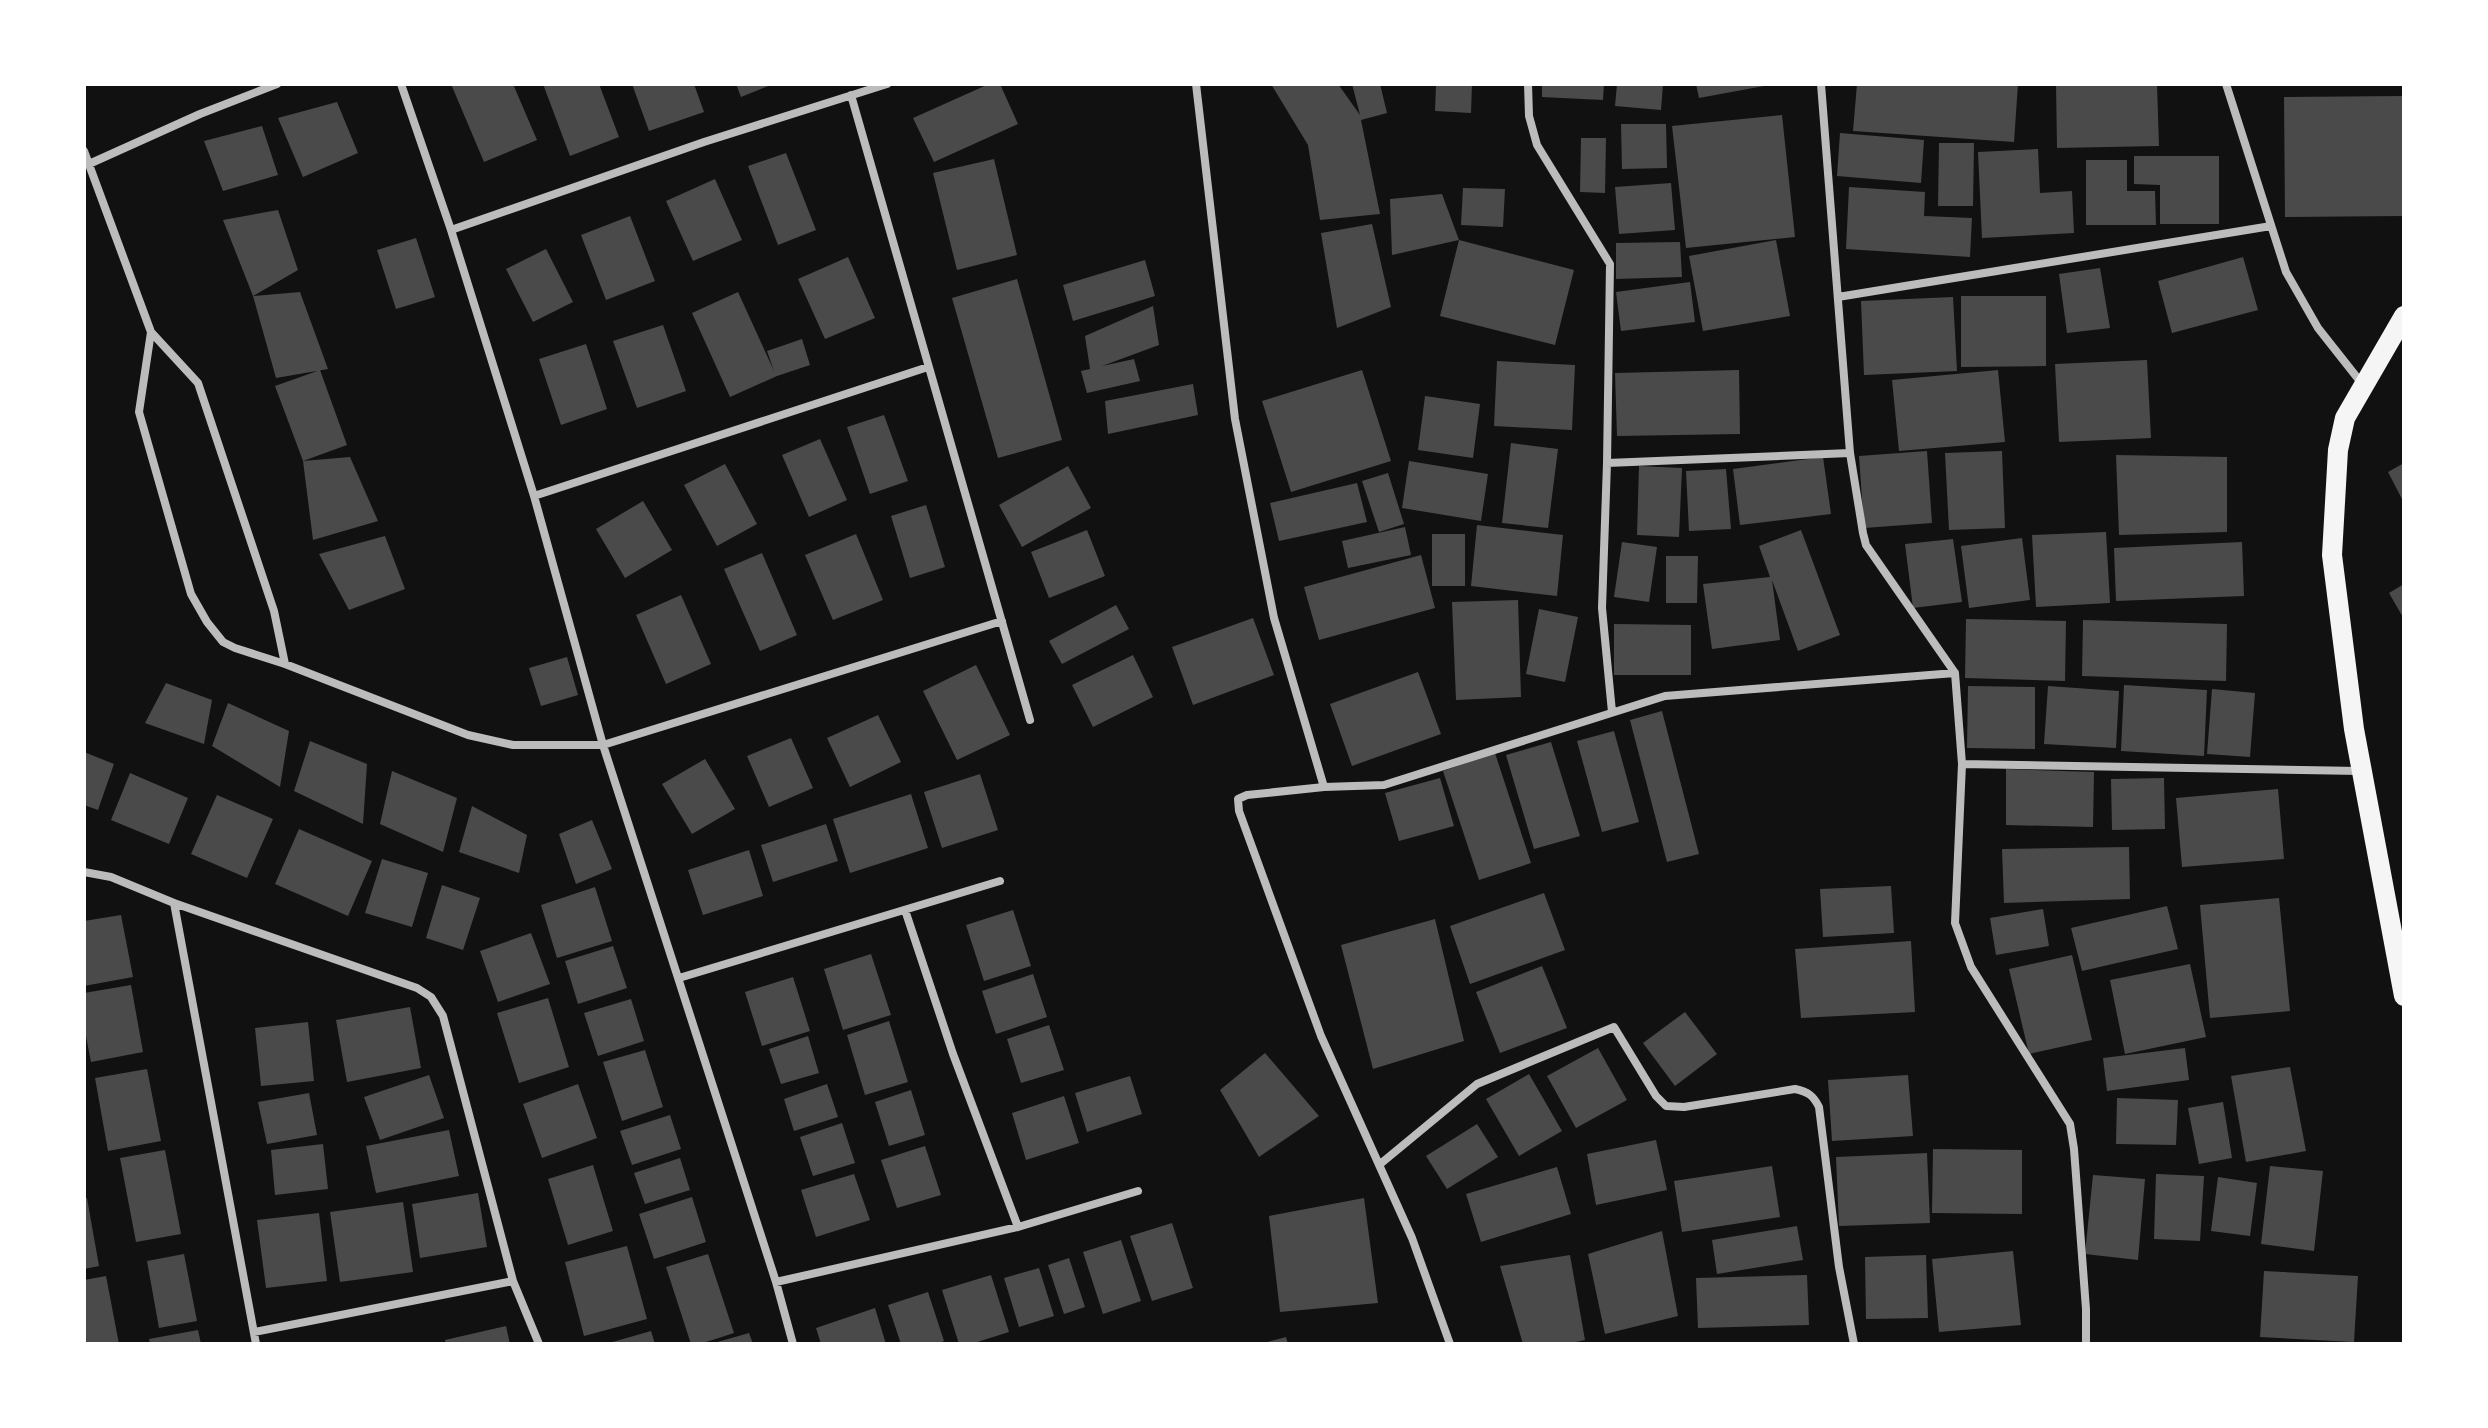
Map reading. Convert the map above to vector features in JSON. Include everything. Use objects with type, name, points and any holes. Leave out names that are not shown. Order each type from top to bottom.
[{"type":"main road","points":[[2404,316],[2345,418],[2338,450],[2332,555],[2361,771],[2404,996]]},
{"type":"street","points":[[89,164],[200,114],[277,84]]},
{"type":"street","points":[[401,84],[451,230],[534,496],[603,745],[776,1282],[793,1344]]},
{"type":"street","points":[[451,230],[704,142],[887,84]]},
{"type":"street","points":[[1196,84],[1235,419],[1274,618],[1324,787]]},
{"type":"street","points":[[1528,84],[1529,116],[1537,145],[1610,264],[1602,608],[1612,712]]},
{"type":"street","points":[[1821,84],[1850,453],[1866,545],[1955,673],[1962,764],[1955,923],[1971,967],[2070,1124],[2086,1344]]},
{"type":"street","points":[[2226,84],[2286,272],[2318,328],[2363,385]]},
{"type":"street","points":[[851,95],[1030,720]]},
{"type":"street","points":[[84,151],[151,332],[198,383],[274,611],[285,664]]},
{"type":"street","points":[[1838,297],[2271,226]]},
{"type":"street","points":[[151,332],[139,412],[191,594],[207,622],[223,642],[235,648],[285,664],[468,735],[513,745],[603,745],[1002,621]]},
{"type":"street","points":[[534,496],[928,367]]},
{"type":"street","points":[[1607,463],[1850,453]]},
{"type":"street","points":[[1450,1344],[1412,1238],[1321,1036],[1239,811],[1238,799],[1247,795],[1324,787],[1384,785],[1665,696],[1955,673]]},
{"type":"street","points":[[1962,764],[2361,771]]},
{"type":"street","points":[[84,872],[111,877],[174,903],[417,988],[431,997],[443,1016],[513,1281],[539,1344]]},
{"type":"street","points":[[679,978],[1000,881]]},
{"type":"street","points":[[174,903],[256,1344]]},
{"type":"street","points":[[905,910],[953,1054],[1018,1227]]},
{"type":"street","points":[[1379,1165],[1477,1084],[1614,1027],[1656,1096],[1666,1106],[1684,1107],[1795,1089],[1808,1092],[1814,1096],[1819,1107],[1839,1267],[1854,1344]]},
{"type":"street","points":[[776,1282],[1018,1227],[1138,1191]]},
{"type":"street","points":[[254,1332],[513,1281]]},
{"type":"building","points":[[451,84],[513,84],[537,140],[484,162]]},
{"type":"building","points":[[543,84],[599,84],[619,137],[570,156]]},
{"type":"building","points":[[632,84],[694,84],[704,112],[649,131]]},
{"type":"building","points":[[736,84],[773,84],[741,97]]},
{"type":"building","points":[[989,84],[1000,84],[1018,124],[934,162],[913,118]]},
{"type":"building","points":[[1271,84],[1338,84],[1360,115],[1352,84],[1380,84],[1387,113],[1361,120],[1380,214],[1320,220],[1308,145]]},
{"type":"building","points":[[1436,84],[1472,84],[1471,113],[1435,111]]},
{"type":"building","points":[[1542,84],[1604,84],[1603,100],[1542,97]]},
{"type":"building","points":[[1617,84],[1663,84],[1661,110],[1615,106]]},
{"type":"building","points":[[1696,84],[1764,84],[1764,86],[1699,98]]},
{"type":"building","points":[[1857,84],[2018,84],[2014,142],[1853,131]]},
{"type":"building","points":[[2056,84],[2157,84],[2159,146],[2057,148]]},
{"type":"building","points":[[2403,96],[2404,216],[2285,217],[2284,97]]},
{"type":"building","points":[[337,102],[358,153],[303,177],[278,118]]},
{"type":"building","points":[[1782,115],[1795,237],[1686,248],[1672,126]]},
{"type":"building","points":[[1621,124],[1666,124],[1667,168],[1622,169]]},
{"type":"building","points":[[262,126],[278,175],[223,191],[204,141]]},
{"type":"building","points":[[1840,133],[1924,140],[1921,183],[1837,176]]},
{"type":"building","points":[[1581,138],[1606,138],[1605,193],[1580,192]]},
{"type":"building","points":[[1939,143],[1974,143],[1973,206],[1938,206]]},
{"type":"building","points":[[2038,149],[2040,193],[2072,191],[2074,233],[1982,238],[1978,152]]},
{"type":"building","points":[[786,153],[816,230],[778,245],[748,166]]},
{"type":"building","points":[[2134,156],[2219,156],[2219,224],[2160,224],[2160,185],[2134,184]]},
{"type":"building","points":[[994,159],[1017,255],[957,270],[933,173]]},
{"type":"building","points":[[2086,160],[2127,160],[2127,191],[2155,191],[2156,225],[2086,225]]},
{"type":"building","points":[[715,179],[742,240],[693,261],[666,201]]},
{"type":"building","points":[[1671,183],[1675,230],[1619,234],[1615,187]]},
{"type":"building","points":[[1849,187],[1925,192],[1924,216],[1972,218],[1970,257],[1846,249]]},
{"type":"building","points":[[1463,188],[1505,189],[1503,227],[1461,225]]},
{"type":"building","points":[[1442,194],[1459,240],[1392,255],[1390,199]]},
{"type":"building","points":[[278,210],[298,270],[253,296],[223,220]]},
{"type":"building","points":[[630,216],[655,281],[606,300],[581,235]]},
{"type":"building","points":[[1372,224],[1391,307],[1337,328],[1321,233]]},
{"type":"building","points":[[416,238],[435,297],[396,309],[377,250]]},
{"type":"building","points":[[1459,240],[1574,270],[1555,345],[1440,316]]},
{"type":"building","points":[[1776,240],[1790,316],[1703,331],[1689,256]]},
{"type":"building","points":[[1680,242],[1682,277],[1616,279],[1616,243]]},
{"type":"building","points":[[546,249],[573,302],[533,322],[506,269]]},
{"type":"building","points":[[848,257],[875,318],[825,339],[798,279]]},
{"type":"building","points":[[2243,257],[2258,310],[2172,333],[2158,281]]},
{"type":"building","points":[[1145,260],[1155,296],[1073,321],[1063,285]]},
{"type":"building","points":[[2100,268],[2110,328],[2067,333],[2059,274]]},
{"type":"building","points":[[1017,279],[1062,440],[998,458],[952,298]]},
{"type":"building","points":[[1690,282],[1695,322],[1621,331],[1616,292]]},
{"type":"building","points":[[300,292],[328,369],[276,378],[253,296]]},
{"type":"building","points":[[738,292],[774,371],[767,351],[802,339],[810,365],[730,397],[692,313]]},
{"type":"building","points":[[1961,296],[2046,296],[2046,366],[1961,367]]},
{"type":"building","points":[[1953,297],[1957,371],[1864,375],[1861,301]]},
{"type":"building","points":[[1153,306],[1159,345],[1102,366],[1134,359],[1140,381],[1087,393],[1081,371],[1090,369],[1085,336]]},
{"type":"building","points":[[663,325],[686,391],[637,408],[613,341]]},
{"type":"building","points":[[586,344],[607,409],[561,425],[539,359]]},
{"type":"building","points":[[2147,360],[2151,438],[2059,442],[2055,364]]},
{"type":"building","points":[[1497,361],[1575,365],[1572,430],[1494,426]]},
{"type":"building","points":[[320,370],[347,445],[303,461],[275,386]]},
{"type":"building","points":[[1362,370],[1391,461],[1291,492],[1262,401]]},
{"type":"building","points":[[1739,370],[1740,434],[1617,436],[1615,373]]},
{"type":"building","points":[[1998,370],[2005,442],[1899,451],[1892,380]]},
{"type":"building","points":[[1193,384],[1198,415],[1108,434],[1105,401]]},
{"type":"building","points":[[1425,396],[1480,404],[1473,458],[1418,450]]},
{"type":"building","points":[[884,415],[908,481],[870,494],[847,427]]},
{"type":"building","points":[[820,439],[847,500],[809,517],[782,455]]},
{"type":"building","points":[[1511,443],[1558,449],[1548,528],[1502,523]]},
{"type":"building","points":[[1927,451],[1932,523],[1864,528],[1859,456]]},
{"type":"building","points":[[2002,451],[2005,528],[1949,530],[1945,453]]},
{"type":"building","points":[[2116,455],[2227,457],[2227,532],[2119,535]]},
{"type":"building","points":[[350,457],[378,521],[313,540],[303,461]]},
{"type":"building","points":[[1823,457],[1831,514],[1740,525],[1733,469]]},
{"type":"building","points":[[1409,461],[1488,474],[1481,521],[1402,508]]},
{"type":"building","points":[[2404,463],[2404,503],[2388,472]]},
{"type":"building","points":[[725,464],[757,524],[717,546],[684,485]]},
{"type":"building","points":[[1068,466],[1091,508],[1022,547],[999,505]]},
{"type":"building","points":[[1639,466],[1682,468],[1679,537],[1637,535]]},
{"type":"building","points":[[1726,469],[1731,529],[1689,531],[1686,471]]},
{"type":"building","points":[[1388,473],[1404,524],[1379,532],[1362,481]]},
{"type":"building","points":[[1357,483],[1367,522],[1279,541],[1270,503]]},
{"type":"building","points":[[643,501],[672,550],[625,578],[596,529]]},
{"type":"building","points":[[926,505],[945,567],[910,578],[891,516]]},
{"type":"building","points":[[1477,525],[1563,535],[1557,596],[1471,586]]},
{"type":"building","points":[[1405,527],[1411,555],[1348,568],[1342,541]]},
{"type":"building","points":[[1087,530],[1105,576],[1049,598],[1031,552]]},
{"type":"building","points":[[1801,530],[1840,635],[1798,651],[1772,580],[1780,640],[1712,649],[1703,584],[1770,577],[1759,546]]},
{"type":"building","points":[[2106,532],[2110,603],[2036,607],[2032,535]]},
{"type":"building","points":[[856,534],[883,600],[833,620],[805,555]]},
{"type":"building","points":[[1432,534],[1465,534],[1465,586],[1432,586]]},
{"type":"building","points":[[385,536],[405,589],[349,610],[319,554]]},
{"type":"building","points":[[2022,538],[2030,600],[1969,608],[1961,546]]},
{"type":"building","points":[[1953,539],[1962,602],[1913,608],[1905,544]]},
{"type":"building","points":[[1622,542],[1657,547],[1649,602],[1614,597]]},
{"type":"building","points":[[2242,542],[2244,596],[2116,601],[2114,548]]},
{"type":"building","points":[[762,553],[797,635],[760,651],[724,569]]},
{"type":"building","points":[[1421,555],[1435,608],[1319,640],[1304,587]]},
{"type":"building","points":[[1666,556],[1698,556],[1697,603],[1666,603]]},
{"type":"building","points":[[2404,584],[2404,619],[2389,593]]},
{"type":"building","points":[[681,595],[711,664],[666,684],[636,615]]},
{"type":"building","points":[[1518,600],[1521,697],[1456,700],[1452,602]]},
{"type":"building","points":[[1116,605],[1129,629],[1062,664],[1049,641]]},
{"type":"building","points":[[1539,609],[1578,617],[1565,682],[1526,674]]},
{"type":"building","points":[[1253,618],[1274,675],[1193,705],[1172,647]]},
{"type":"building","points":[[1966,619],[2066,621],[2065,681],[1965,678]]},
{"type":"building","points":[[2083,620],[2227,624],[2226,681],[2082,676]]},
{"type":"building","points":[[1614,624],[1691,625],[1691,675],[1614,675]]},
{"type":"building","points":[[1133,655],[1153,697],[1093,727],[1072,685]]},
{"type":"building","points":[[567,657],[578,695],[541,706],[529,668]]},
{"type":"building","points":[[976,665],[1010,735],[957,760],[923,691]]},
{"type":"building","points":[[1418,672],[1441,734],[1352,766],[1330,704]]},
{"type":"building","points":[[166,683],[212,700],[204,744],[145,723]]},
{"type":"building","points":[[2124,685],[2207,690],[2204,756],[2121,751]]},
{"type":"building","points":[[1968,686],[2035,687],[2035,749],[1967,748]]},
{"type":"building","points":[[2048,686],[2119,691],[2116,748],[2044,744]]},
{"type":"building","points":[[2212,689],[2255,693],[2250,757],[2207,754]]},
{"type":"building","points":[[228,703],[289,731],[280,787],[212,746]]},
{"type":"building","points":[[1662,711],[1699,854],[1667,862],[1630,720]]},
{"type":"building","points":[[878,715],[901,762],[850,787],[827,738]]},
{"type":"building","points":[[1614,731],[1639,822],[1602,832],[1577,741]]},
{"type":"building","points":[[791,738],[813,788],[769,807],[747,756]]},
{"type":"building","points":[[310,741],[367,764],[363,824],[294,791]]},
{"type":"building","points":[[1551,742],[1580,836],[1534,849],[1506,755]]},
{"type":"building","points":[[84,752],[114,764],[98,810],[84,805]]},
{"type":"building","points":[[1495,753],[1531,863],[1479,880],[1443,771]]},
{"type":"building","points":[[705,759],[735,809],[692,834],[662,784]]},
{"type":"building","points":[[2006,769],[2094,772],[2093,827],[2006,825]]},
{"type":"building","points":[[392,771],[457,798],[443,852],[380,824]]},
{"type":"building","points":[[130,773],[188,798],[169,844],[111,820]]},
{"type":"building","points":[[980,774],[998,830],[942,848],[924,792]]},
{"type":"building","points":[[1440,778],[1454,826],[1399,841],[1385,793]]},
{"type":"building","points":[[2164,778],[2165,829],[2112,830],[2111,779]]},
{"type":"building","points":[[2278,789],[2284,859],[2182,867],[2176,798]]},
{"type":"building","points":[[911,794],[928,848],[850,873],[833,819]]},
{"type":"building","points":[[217,795],[273,819],[247,878],[191,854]]},
{"type":"building","points":[[472,806],[527,835],[519,873],[459,852]]},
{"type":"building","points":[[592,820],[612,869],[576,884],[559,834]]},
{"type":"building","points":[[826,824],[838,861],[773,882],[761,845]]},
{"type":"building","points":[[299,829],[372,861],[348,916],[275,884]]},
{"type":"building","points":[[2129,847],[2130,899],[2004,903],[2002,849]]},
{"type":"building","points":[[749,850],[763,896],[703,915],[688,870]]},
{"type":"building","points":[[382,859],[428,873],[412,927],[365,913]]},
{"type":"building","points":[[442,885],[480,898],[463,950],[426,938]]},
{"type":"building","points":[[1891,886],[1894,933],[1823,937],[1820,889]]},
{"type":"building","points":[[595,887],[612,941],[557,958],[541,905]]},
{"type":"building","points":[[1544,893],[1565,950],[1470,984],[1450,926]]},
{"type":"building","points":[[2279,898],[2290,1011],[2210,1018],[2200,905]]},
{"type":"building","points":[[2167,906],[2178,949],[2082,971],[2071,928]]},
{"type":"building","points":[[2043,909],[2049,946],[1996,955],[1990,918]]},
{"type":"building","points":[[1013,910],[1031,966],[984,981],[966,925]]},
{"type":"building","points":[[121,915],[133,977],[84,986],[84,921]]},
{"type":"building","points":[[1435,919],[1464,1041],[1373,1069],[1341,945]]},
{"type":"building","points":[[531,933],[550,984],[498,1002],[480,951]]},
{"type":"building","points":[[1911,941],[1915,1012],[1801,1018],[1795,949]]},
{"type":"building","points":[[613,946],[627,988],[578,1004],[565,961]]},
{"type":"building","points":[[871,954],[891,1015],[843,1030],[824,969]]},
{"type":"building","points":[[2072,955],[2092,1040],[2029,1054],[2009,969]]},
{"type":"building","points":[[2190,964],[2206,1037],[2125,1054],[2110,980]]},
{"type":"building","points":[[1542,966],[1567,1028],[1500,1053],[1476,992]]},
{"type":"building","points":[[1033,974],[1047,1017],[996,1034],[982,991]]},
{"type":"building","points":[[793,977],[810,1031],[762,1046],[745,992]]},
{"type":"building","points":[[131,985],[143,1052],[91,1062],[84,1026],[84,993]]},
{"type":"building","points":[[548,998],[569,1067],[519,1083],[497,1013]]},
{"type":"building","points":[[631,999],[644,1041],[598,1056],[584,1013]]},
{"type":"building","points":[[410,1007],[421,1068],[347,1082],[336,1020]]},
{"type":"building","points":[[1685,1012],[1717,1054],[1675,1086],[1643,1043]]},
{"type":"building","points":[[889,1021],[908,1082],[865,1095],[847,1035]]},
{"type":"building","points":[[308,1022],[314,1081],[261,1086],[255,1028]]},
{"type":"building","points":[[1049,1025],[1064,1070],[1021,1083],[1007,1039]]},
{"type":"building","points":[[808,1036],[819,1073],[781,1084],[769,1049]]},
{"type":"building","points":[[1598,1048],[1627,1100],[1576,1128],[1547,1076]]},
{"type":"building","points":[[2185,1048],[2189,1080],[2107,1091],[2103,1058]]},
{"type":"building","points":[[645,1050],[663,1107],[622,1121],[603,1062]]},
{"type":"building","points":[[1265,1053],[1319,1116],[1259,1157],[1220,1090]]},
{"type":"building","points":[[2290,1067],[2306,1151],[2246,1162],[2231,1076]]},
{"type":"building","points":[[147,1069],[161,1141],[108,1151],[95,1078]]},
{"type":"building","points":[[1529,1074],[1562,1131],[1519,1156],[1486,1099]]},
{"type":"building","points":[[429,1075],[444,1118],[380,1140],[364,1097]]},
{"type":"building","points":[[1908,1075],[1913,1136],[1832,1141],[1828,1080]]},
{"type":"building","points":[[1130,1076],[1142,1114],[1087,1132],[1075,1093]]},
{"type":"building","points":[[578,1084],[597,1138],[542,1158],[523,1104]]},
{"type":"building","points":[[827,1084],[838,1117],[794,1131],[784,1099]]},
{"type":"building","points":[[911,1090],[925,1135],[889,1146],[875,1102]]},
{"type":"building","points":[[309,1093],[317,1135],[267,1144],[258,1102]]},
{"type":"building","points":[[1064,1096],[1079,1143],[1026,1160],[1012,1113]]},
{"type":"building","points":[[2117,1098],[2178,1100],[2176,1145],[2116,1144]]},
{"type":"building","points":[[2223,1102],[2232,1158],[2199,1164],[2188,1108]]},
{"type":"building","points":[[670,1115],[681,1149],[632,1165],[620,1131]]},
{"type":"building","points":[[842,1123],[855,1163],[813,1176],[800,1137]]},
{"type":"building","points":[[1477,1124],[1498,1157],[1447,1189],[1426,1156]]},
{"type":"building","points":[[449,1130],[459,1176],[376,1193],[366,1146]]},
{"type":"building","points":[[1656,1140],[1667,1190],[1596,1205],[1587,1154]]},
{"type":"building","points":[[323,1144],[328,1189],[275,1195],[271,1150]]},
{"type":"building","points":[[925,1146],[941,1195],[897,1208],[881,1160]]},
{"type":"building","points":[[1933,1149],[2022,1150],[2022,1214],[1932,1213]]},
{"type":"building","points":[[165,1150],[181,1234],[136,1242],[120,1158]]},
{"type":"building","points":[[1927,1153],[1930,1223],[1839,1226],[1836,1157]]},
{"type":"building","points":[[680,1158],[690,1190],[645,1204],[634,1173]]},
{"type":"building","points":[[593,1165],[613,1231],[568,1245],[548,1179]]},
{"type":"building","points":[[1772,1166],[1780,1217],[1682,1232],[1674,1181]]},
{"type":"building","points":[[2270,1166],[2323,1171],[2314,1251],[2261,1244]]},
{"type":"building","points":[[1557,1167],[1571,1214],[1481,1242],[1466,1194]]},
{"type":"building","points":[[854,1174],[870,1220],[816,1237],[801,1190]]},
{"type":"building","points":[[2156,1174],[2204,1176],[2200,1241],[2154,1239]]},
{"type":"building","points":[[2093,1175],[2145,1179],[2138,1260],[2085,1254]]},
{"type":"building","points":[[2218,1177],[2257,1183],[2250,1236],[2211,1231]]},
{"type":"building","points":[[478,1193],[487,1247],[420,1258],[412,1204]]},
{"type":"building","points":[[692,1197],[706,1242],[654,1259],[639,1214]]},
{"type":"building","points":[[87,1198],[99,1266],[84,1269],[84,1199]]},
{"type":"building","points":[[1364,1198],[1378,1303],[1280,1312],[1269,1216]]},
{"type":"building","points":[[403,1202],[413,1272],[340,1282],[330,1212]]},
{"type":"building","points":[[319,1213],[327,1281],[266,1288],[257,1220]]},
{"type":"building","points":[[1172,1223],[1193,1288],[1152,1301],[1130,1236]]},
{"type":"building","points":[[1797,1226],[1803,1260],[1717,1274],[1712,1240]]},
{"type":"building","points":[[1662,1231],[1678,1316],[1605,1334],[1588,1254]]},
{"type":"building","points":[[1121,1240],[1141,1301],[1103,1314],[1083,1252]]},
{"type":"building","points":[[627,1246],[647,1319],[584,1336],[565,1262]]},
{"type":"building","points":[[2013,1251],[2021,1325],[1939,1332],[1932,1259]]},
{"type":"building","points":[[184,1254],[197,1321],[159,1328],[147,1261]]},
{"type":"building","points":[[708,1254],[734,1333],[691,1344],[666,1267]]},
{"type":"building","points":[[1570,1255],[1585,1340],[1567,1344],[1523,1344],[1500,1266]]},
{"type":"building","points":[[1926,1255],[1928,1318],[1866,1319],[1865,1257]]},
{"type":"building","points":[[1069,1258],[1085,1307],[1064,1314],[1048,1265]]},
{"type":"building","points":[[1039,1268],[1054,1316],[1019,1327],[1004,1278]]},
{"type":"building","points":[[2264,1271],[2358,1276],[2354,1342],[2260,1337]]},
{"type":"building","points":[[991,1275],[1009,1332],[971,1344],[959,1344],[942,1290]]},
{"type":"building","points":[[1807,1275],[1809,1325],[1698,1328],[1696,1278]]},
{"type":"building","points":[[106,1276],[119,1344],[84,1344],[84,1280]]},
{"type":"building","points":[[928,1292],[944,1341],[936,1344],[901,1344],[888,1305]]},
{"type":"building","points":[[875,1308],[886,1344],[821,1344],[816,1328]]},
{"type":"building","points":[[506,1326],[510,1344],[446,1344],[445,1340]]},
{"type":"building","points":[[198,1330],[201,1344],[150,1344],[149,1339]]},
{"type":"building","points":[[651,1331],[655,1344],[609,1344],[609,1343]]},
{"type":"building","points":[[749,1333],[753,1344],[714,1343]]},
{"type":"building","points":[[1286,1337],[1288,1344],[1264,1344],[1264,1343]]}]
